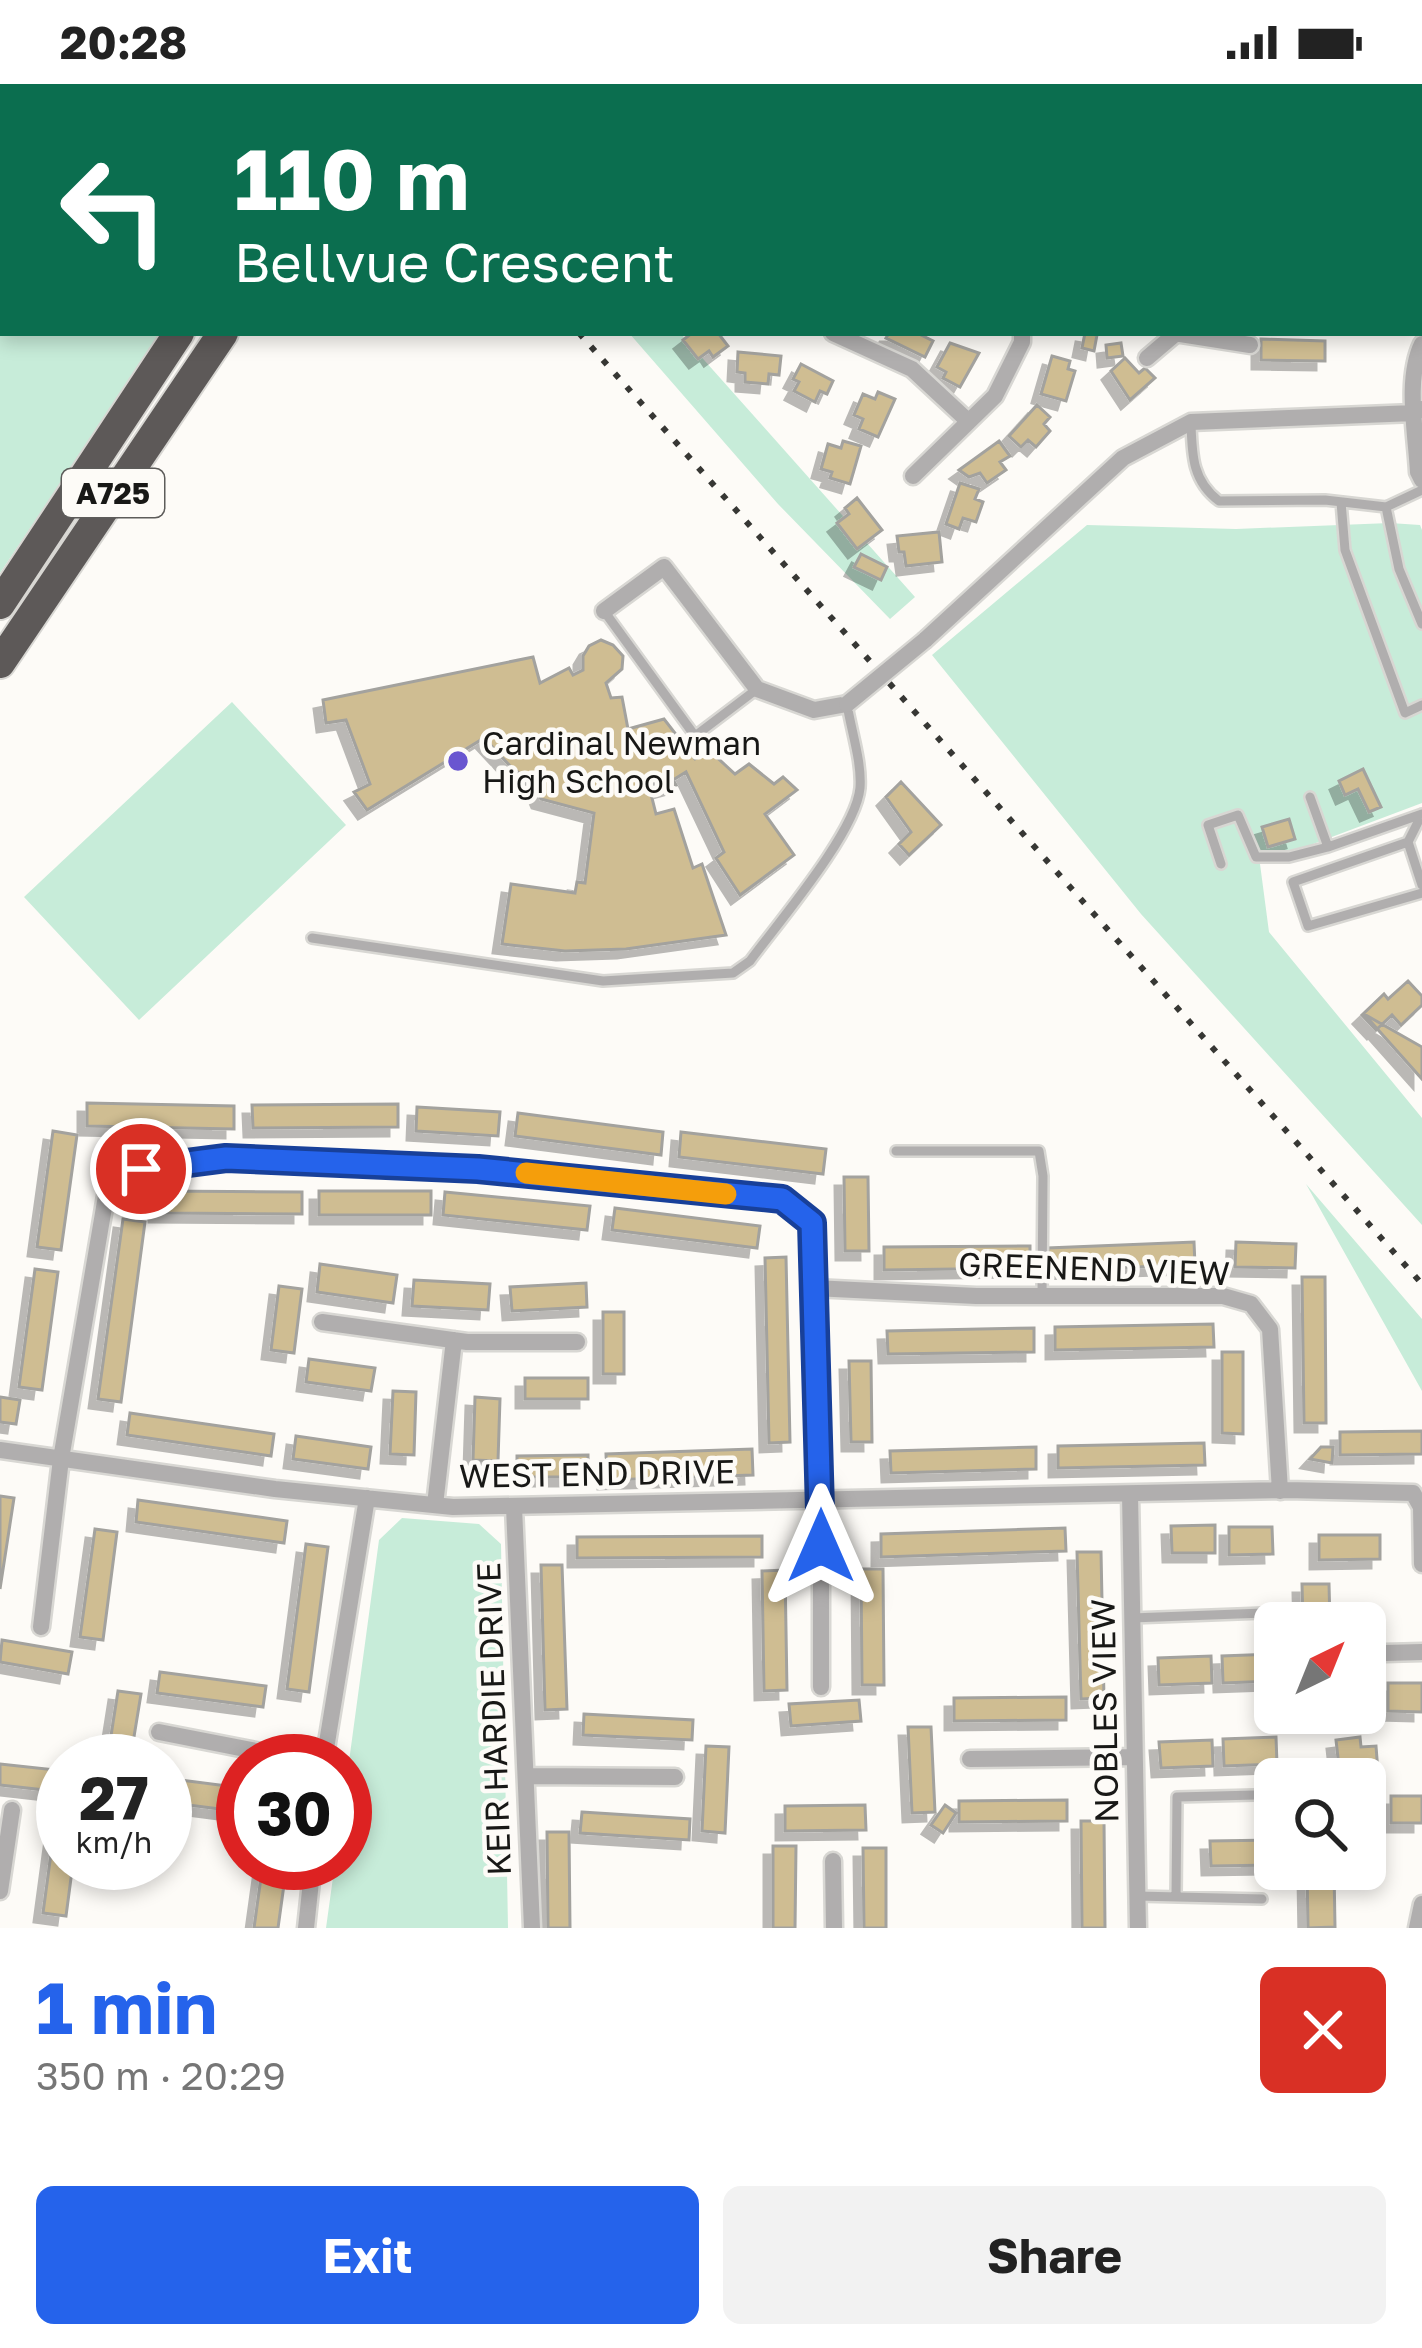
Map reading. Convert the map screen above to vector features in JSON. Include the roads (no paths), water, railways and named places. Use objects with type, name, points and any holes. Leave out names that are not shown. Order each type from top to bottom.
[{"type":"highway","name":"A725","points":[[0,604],[177,336]]},
{"type":"highway","name":"A725","points":[[0,663],[222,336]]},
{"type":"street","points":[[840,336],[913,369],[968,421]]},
{"type":"street","points":[[914,476],[995,396],[1022,336]]},
{"type":"street","points":[[1147,358],[1172,336]]},
{"type":"street","points":[[1188,336],[1250,345]]},
{"type":"street","points":[[1422,344],[1416,357],[1418,472],[1422,480]]},
{"type":"street","points":[[604,611],[664,567],[757,689],[814,710],[847,704],[925,640],[1123,458],[1191,422],[1418,411]]},
{"type":"street","points":[[41,1627],[61,1459],[107,1190],[141,1169],[226,1158],[455,1168],[782,1199],[812,1223],[821,1499],[821,1688]]},
{"type":"street","name":"GREENEND VIEW","points":[[814,1288],[1223,1296],[1251,1304],[1270,1329],[1280,1491]]},
{"type":"street","points":[[322,1322],[454,1340],[578,1342]]},
{"type":"street","points":[[435,1505],[454,1340]]},
{"type":"street","name":"WEST END DRIVE","points":[[0,1450],[435,1505],[1280,1491],[1413,1493],[1421,1507],[1422,1564]]},
{"type":"street","name":"NOBLES VIEW","points":[[1130,1494],[1138,1928]]},
{"type":"street","points":[[328,1734],[367,1498]]},
{"type":"street","name":"KEIR HARDIE DRIVE","points":[[514,1507],[532,1928]]},
{"type":"street","points":[[1386,1653],[1422,1652]]},
{"type":"street","points":[[159,1732],[216,1743]]},
{"type":"street","points":[[970,1759],[1134,1757]]},
{"type":"street","points":[[528,1776],[675,1777]]},
{"type":"street","points":[[0,1891],[12,1810]]},
{"type":"street","points":[[833,1861],[834,1928]]},
{"type":"street","points":[[306,1928],[310,1890]]},
{"type":"street","points":[[1417,1928],[1422,1904]]},
{"type":"lane","points":[[1191,422],[1192,459],[1207,492],[1219,501],[1386,507],[1422,490]]},
{"type":"lane","points":[[1341,502],[1345,550],[1406,712],[1422,705]]},
{"type":"lane","points":[[1386,507],[1399,569],[1422,624]]},
{"type":"lane","points":[[604,611],[695,736],[757,689]]},
{"type":"lane","points":[[312,938],[603,981],[733,973],[750,962],[830,852],[851,815],[860,787],[847,704]]},
{"type":"lane","points":[[1310,797],[1328,847]]},
{"type":"lane","points":[[1221,865],[1208,825],[1238,815],[1256,857],[1289,857],[1422,814]]},
{"type":"lane","points":[[1408,842],[1293,882],[1309,926],[1422,889],[1408,842],[1422,814]]},
{"type":"lane","points":[[896,1150],[1039,1151],[1042,1296]]},
{"type":"lane","points":[[1132,1618],[1254,1612]]},
{"type":"lane","points":[[1176,1897],[1177,1797],[1254,1795]]},
{"type":"lane","points":[[1137,1896],[1262,1899]]},
{"type":"railway","points":[[582,336],[1422,1284]]},
{"type":"place","name":"Cardinal Newman High School","points":[[458,761]]}]
